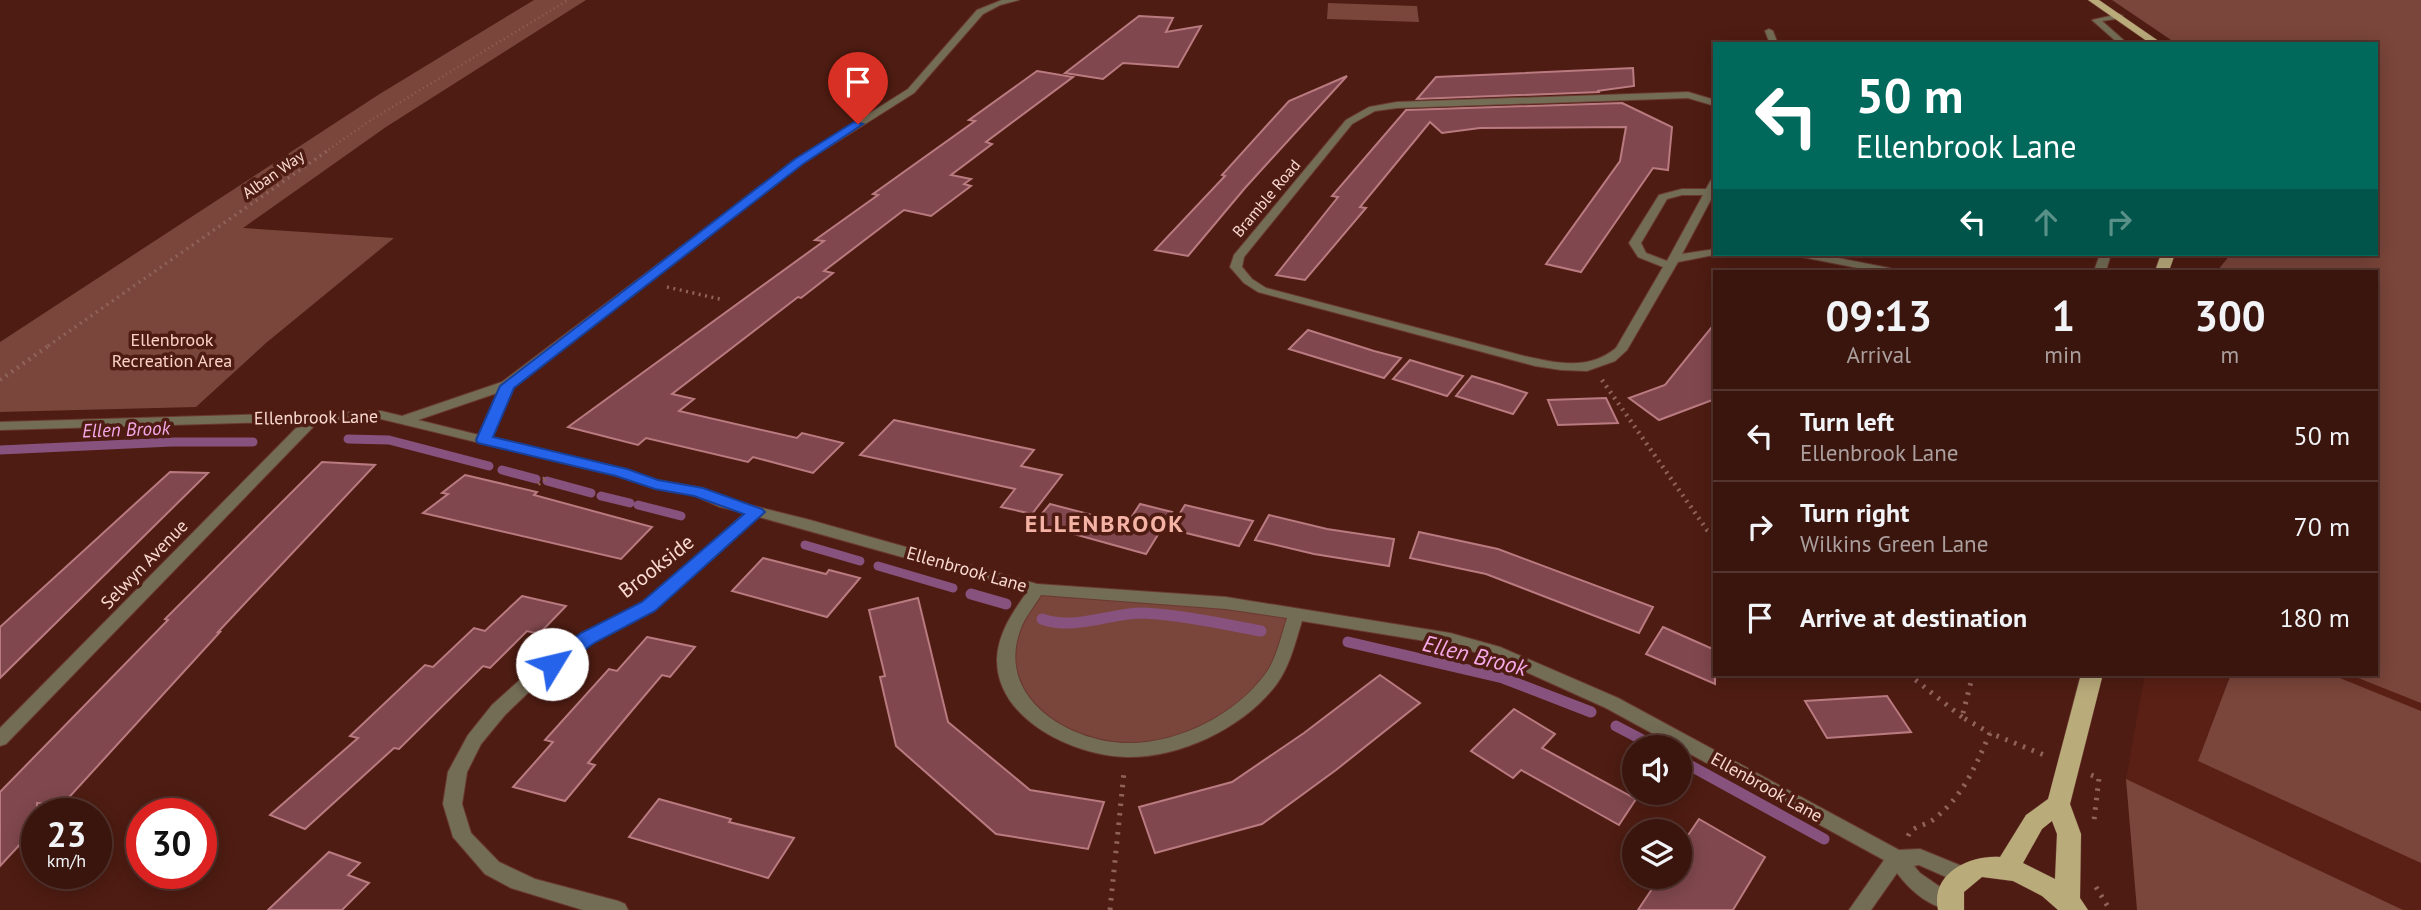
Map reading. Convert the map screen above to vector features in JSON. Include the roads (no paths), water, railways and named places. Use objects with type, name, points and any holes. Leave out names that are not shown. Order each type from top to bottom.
[{"type":"main road","points":[[2093,0],[2155,42]]},
{"type":"main road","points":[[2071,905],[2069,834],[2058,804],[2091,676]]},
{"type":"main road","points":[[2007,868],[2034,822],[2058,804]]},
{"type":"main road","points":[[1950,907],[1953,887],[1962,875],[1986,868],[2007,868],[2029,875],[2071,905]]},
{"type":"street","points":[[407,419],[507,386],[799,162],[911,91],[980,12],[998,3],[1016,0]]},
{"type":"street","points":[[2119,16],[2096,20],[2122,42]]},
{"type":"street","points":[[1769,31],[1773,42]]},
{"type":"street","name":"Bramble Road","points":[[1672,262],[1621,350],[1613,358],[1593,367],[1559,366],[1522,359],[1262,290],[1241,274],[1237,267],[1238,257],[1349,122],[1372,110],[1397,105],[1713,93]]},
{"type":"street","name":"Bramble Road","points":[[1688,95],[1713,102]]},
{"type":"street","points":[[1672,262],[1712,194],[1682,192],[1663,197],[1635,243],[1642,255],[1672,262],[1713,252]]},
{"type":"street","points":[[1812,256],[1884,270]]},
{"type":"street","points":[[484,440],[507,386]]},
{"type":"street","name":"Ellenbrook Lane","points":[[0,426],[381,415],[407,419],[655,484],[697,491],[757,512],[805,523],[1037,589],[1226,603],[1450,639],[1500,653],[1612,703],[1897,858],[1913,879],[1950,907]]},
{"type":"street","name":"Selwyn Avenue","points":[[0,739],[316,416]]},
{"type":"street","name":"Brookside","points":[[618,910],[538,888],[493,869],[466,842],[453,814],[455,776],[467,748],[490,717],[534,677],[588,638],[648,606],[757,512]]},
{"type":"street","points":[[1037,589],[1010,635],[1006,663],[1009,684],[1025,707],[1043,725],[1078,742],[1127,750],[1175,742],[1211,729],[1251,701],[1272,678],[1296,616]]},
{"type":"street","name":"Ellenbrook Lane","points":[[1897,858],[1920,857],[1962,875]]},
{"type":"street","points":[[1859,910],[1897,858]]},
{"type":"waterway","name":"Ellen Brook","points":[[348,439],[389,440],[489,466]]},
{"type":"waterway","name":"Ellen Brook","points":[[0,450],[172,442],[253,442]]},
{"type":"waterway","name":"Ellen Brook","points":[[502,470],[536,479]]},
{"type":"waterway","name":"Ellen Brook","points":[[547,481],[591,493]]},
{"type":"waterway","name":"Ellen Brook","points":[[601,496],[630,503]]},
{"type":"waterway","name":"Ellen Brook","points":[[638,505],[681,516]]},
{"type":"waterway","name":"Ellen Brook","points":[[805,545],[860,561]]},
{"type":"waterway","name":"Ellen Brook","points":[[878,566],[953,588]]},
{"type":"waterway","name":"Ellen Brook","points":[[971,594],[1006,604]]},
{"type":"waterway","name":"Ellen Brook","points":[[1042,619],[1066,623],[1143,613],[1261,631]]},
{"type":"waterway","name":"Ellen Brook","points":[[1348,642],[1503,678],[1591,712]]},
{"type":"waterway","name":"Ellen Brook","points":[[1616,726],[1633,735]]},
{"type":"waterway","name":"Ellen Brook","points":[[1692,767],[1824,839]]},
{"type":"district","name":"ELLENBROOK","points":[[1105,523]]},
{"type":"park label","name":"Ellenbrook Recreation Area","points":[[172,349]]}]
